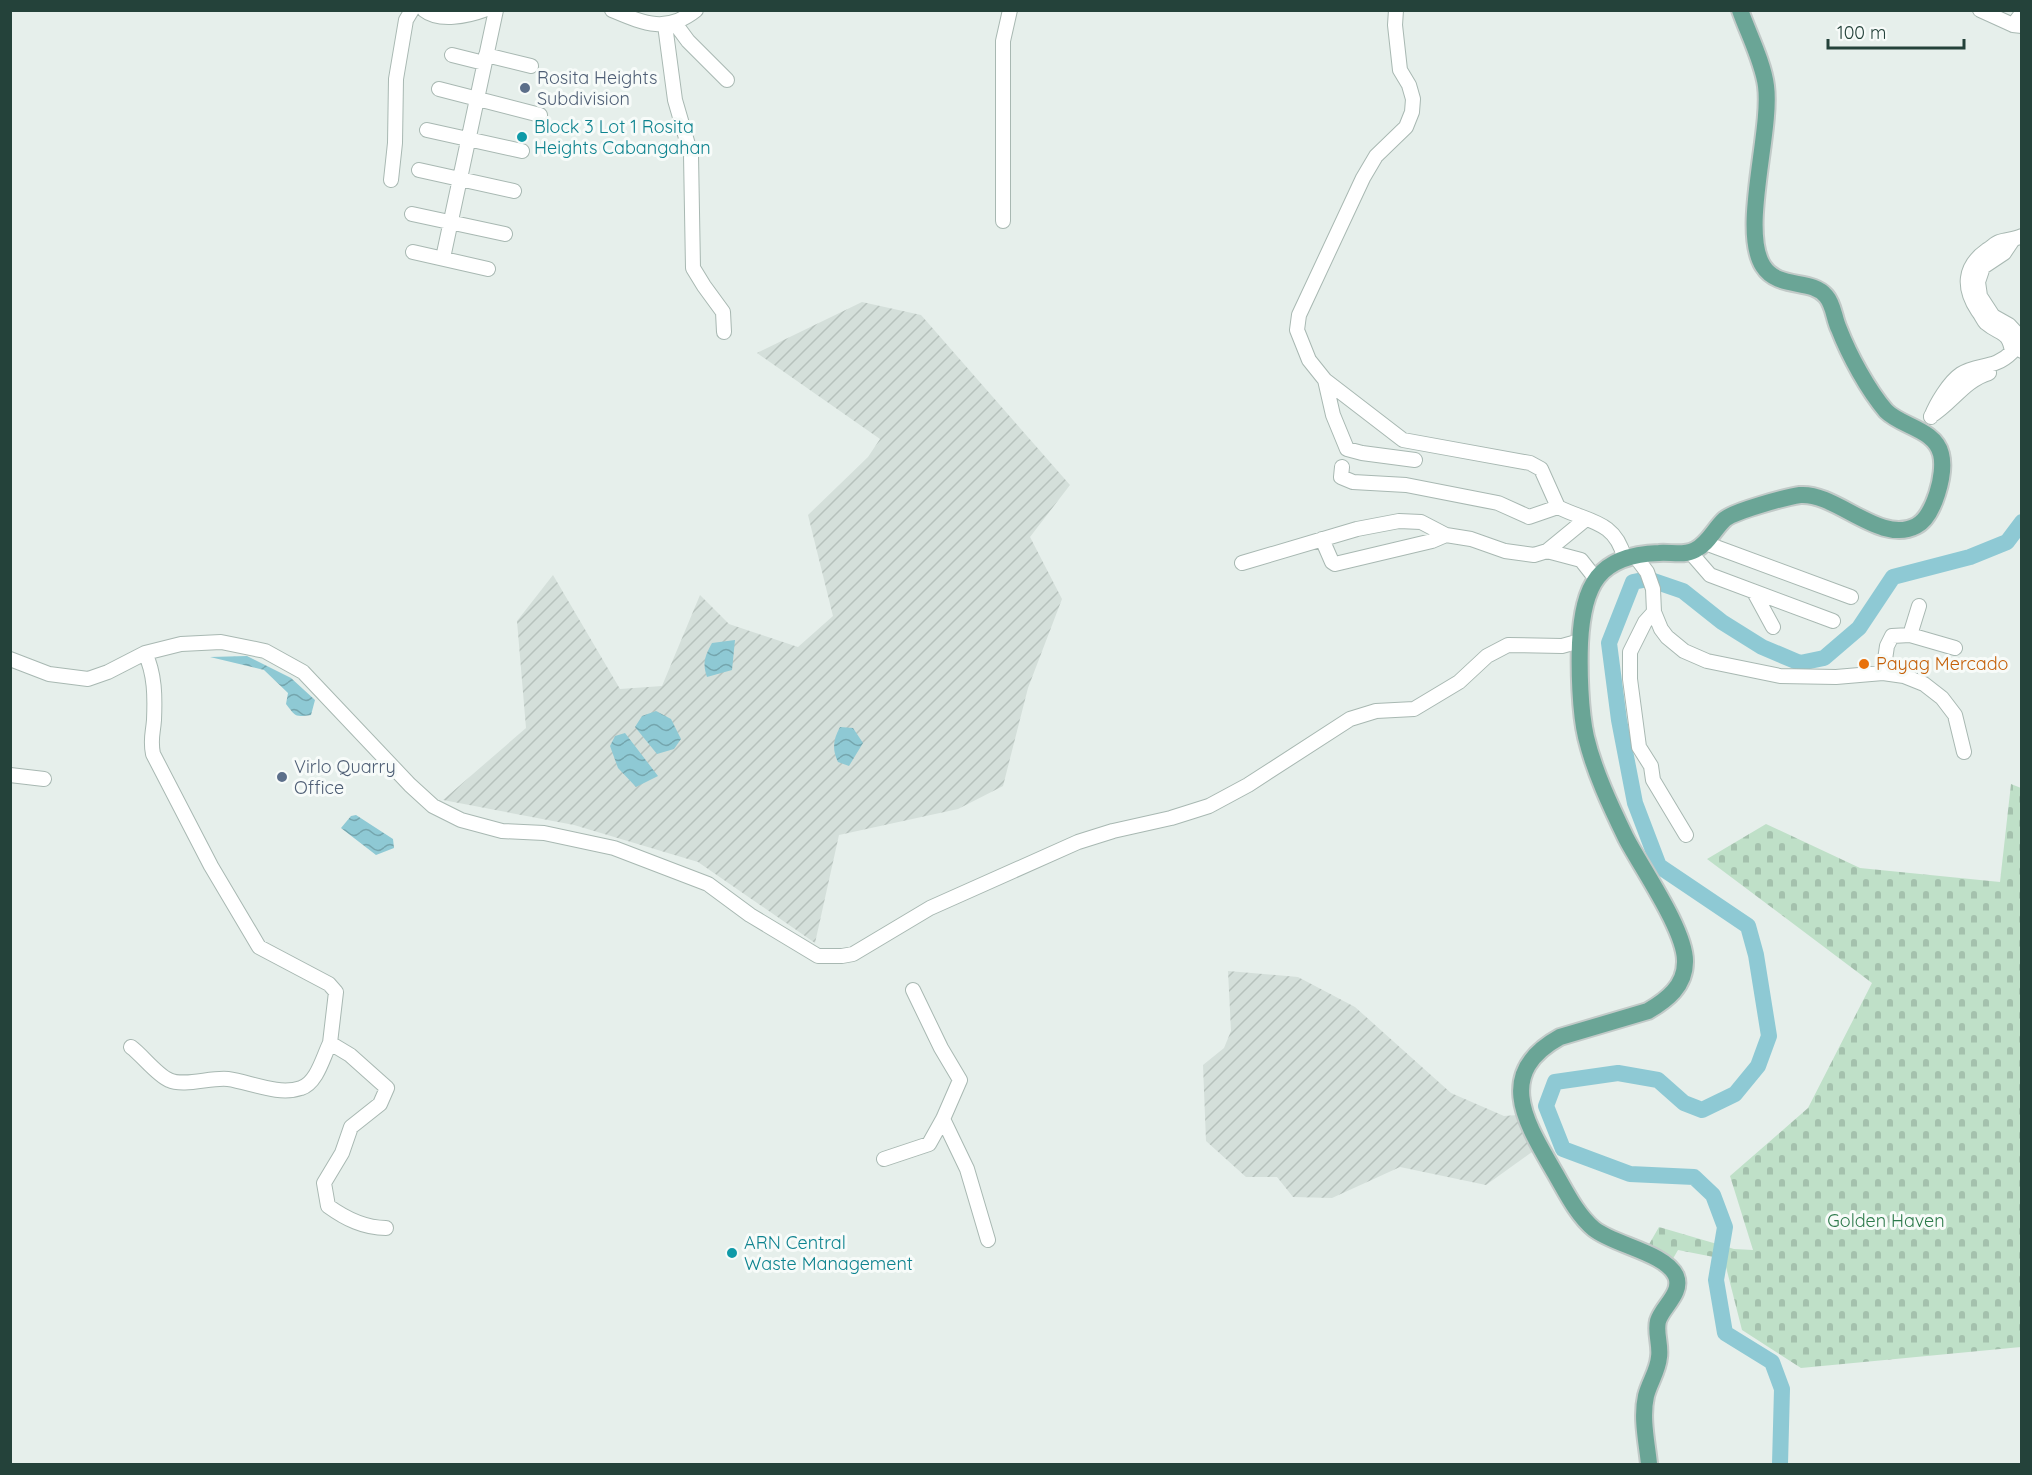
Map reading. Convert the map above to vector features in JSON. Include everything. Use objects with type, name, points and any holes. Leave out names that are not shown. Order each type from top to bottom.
[{"type":"main road","points":[[1649,1464],[1644,1407],[1659,1361],[1658,1321],[1676,1291],[1676,1276],[1661,1261],[1603,1235],[1586,1221],[1572,1202],[1532,1132],[1521,1103],[1525,1070],[1548,1044],[1560,1037],[1648,1011],[1658,1005],[1676,989],[1686,958],[1678,934],[1627,838],[1600,778],[1586,737],[1580,641],[1585,610],[1596,579],[1610,564],[1630,556],[1690,552],[1705,543],[1724,520],[1733,513],[1801,495],[1820,499],[1879,526],[1898,530],[1916,527],[1930,515],[1942,462],[1942,456],[1936,443],[1917,429],[1892,416],[1873,393],[1840,333],[1831,303],[1825,294],[1818,289],[1777,278],[1763,266],[1758,256],[1755,214],[1766,83],[1740,10]]},
{"type":"street","points":[[391,180],[395,143],[396,79],[406,20],[411,10]]},
{"type":"street","points":[[424,10],[429,14],[462,18],[484,10]]},
{"type":"street","points":[[442,258],[496,10]]},
{"type":"street","points":[[612,10],[645,24],[670,24],[686,18],[696,10]]},
{"type":"street","points":[[1003,221],[1003,41],[1010,10]]},
{"type":"street","points":[[1396,10],[1400,70],[1409,85],[1413,99],[1410,119],[1406,127],[1376,156],[1363,178],[1299,315],[1297,330],[1309,360],[1325,380],[1403,440],[1530,463],[1541,470],[1558,507]]},
{"type":"street","points":[[1980,10],[2017,26],[2022,13]]},
{"type":"street","points":[[670,24],[727,80]]},
{"type":"street","points":[[670,24],[675,100],[691,155],[693,268],[723,312],[724,332]]},
{"type":"street","points":[[452,55],[531,66]]},
{"type":"street","points":[[439,89],[540,115]]},
{"type":"street","points":[[427,130],[522,151]]},
{"type":"street","points":[[419,170],[514,191]]},
{"type":"street","points":[[412,214],[505,234]]},
{"type":"street","points":[[1965,378],[2009,367],[2022,353],[2021,338],[2008,325],[1993,316],[1980,296],[1978,282],[1983,267],[2004,253],[2017,238]]},
{"type":"street","points":[[1917,429],[1931,417],[1937,401],[1965,378],[2003,362],[2012,352],[2011,340],[2004,332],[1986,322],[1980,314],[1970,297],[1967,283],[1970,269],[1977,257],[1999,242],[2017,238]]},
{"type":"street","points":[[413,252],[488,269]]},
{"type":"street","points":[[1325,380],[1333,415],[1347,449],[1415,460]]},
{"type":"street","points":[[1342,467],[1341,477],[1353,482],[1406,485],[1498,503],[1528,517],[1558,507],[1601,523],[1647,572],[1653,589],[1654,612],[1661,629],[1666,637],[1684,651],[1707,661],[1780,676],[1883,673],[1904,676],[1924,684],[1942,698],[1955,715],[1964,752]]},
{"type":"street","points":[[1242,563],[1357,529],[1399,521],[1421,522],[1446,535],[1471,539],[1505,551],[1534,555],[1547,550],[1586,519]]},
{"type":"street","points":[[1322,539],[1335,564],[1432,541],[1446,535]]},
{"type":"street","points":[[1705,543],[1851,597]]},
{"type":"street","points":[[1547,550],[1581,560],[1596,579]]},
{"type":"street","points":[[1690,552],[1710,575],[1833,621]]},
{"type":"street","points":[[1754,592],[1773,627]]},
{"type":"street","points":[[1910,635],[1919,606]]},
{"type":"street","points":[[1654,612],[1645,622],[1630,652],[1630,680],[1639,747],[1651,766],[1653,780],[1686,835]]},
{"type":"street","points":[[1883,673],[1887,646],[1892,636],[1910,635],[1955,648]]},
{"type":"street","points":[[10,659],[49,674],[88,679],[108,672],[145,653],[182,644],[221,642],[265,651],[303,672],[433,806],[461,820],[502,831],[544,833],[614,848],[666,867],[708,884],[750,915],[818,956],[842,956],[853,954],[930,908],[1078,842],[1209,806],[1248,785],[1350,719],[1376,711],[1414,709],[1459,682],[1487,656],[1508,645],[1562,646],[1580,641]]},
{"type":"street","points":[[131,1047],[144,1057],[162,1077],[171,1082],[226,1079],[274,1090],[301,1088],[314,1078],[330,1043],[336,992],[329,984],[259,946],[212,866],[158,767],[150,740],[154,722],[152,669],[145,653]]},
{"type":"street","points":[[10,775],[44,779]]},
{"type":"street","points":[[884,1159],[929,1144],[960,1080],[941,1048],[913,990]]},
{"type":"street","points":[[330,1043],[350,1055],[387,1088],[380,1104],[351,1127],[342,1153],[324,1183],[328,1206],[347,1220],[376,1228],[387,1228]]},
{"type":"street","points":[[943,1119],[967,1168],[988,1240]]},
{"type":"shaded area","points":[[862,302],[921,315],[1070,485],[1030,537],[1062,599],[1028,688],[1003,786],[958,809],[839,835],[815,943],[698,862],[574,825],[443,800],[526,728],[517,621],[553,575],[620,689],[662,686],[700,595],[729,624],[798,647],[833,616],[808,515],[868,457],[880,439],[757,353]]},
{"type":"shaded area","points":[[1228,971],[1298,977],[1355,1007],[1451,1093],[1504,1116],[1518,1115],[1536,1149],[1486,1185],[1400,1167],[1332,1198],[1293,1197],[1277,1177],[1246,1177],[1206,1141],[1203,1065],[1224,1048],[1231,1031]]},
{"type":"green space","name":"Golden Haven","points":[[2011,784],[2021,788],[2021,1347],[1801,1368],[1742,1330],[1724,1259],[1678,1250],[1667,1269],[1644,1253],[1659,1227],[1734,1249],[1753,1250],[1730,1176],[1808,1108],[1872,983],[1707,859],[1766,824],[1860,868],[2000,882]]},
{"type":"water","points":[[735,640],[732,670],[707,677],[705,660],[712,643]]},
{"type":"water","points":[[247,656],[291,678],[315,700],[311,715],[294,714],[286,704],[288,693],[264,670],[210,657]]},
{"type":"water","points":[[656,711],[671,719],[681,739],[674,749],[657,754],[635,727],[642,716]]},
{"type":"water","points":[[840,727],[853,728],[863,743],[849,766],[838,762],[834,749]]},
{"type":"water","points":[[625,733],[658,776],[636,787],[618,768],[610,746],[615,736]]},
{"type":"water","points":[[356,815],[393,839],[394,848],[376,855],[341,828],[351,816]]},
{"type":"waterway","points":[[1780,1464],[1782,1389],[1772,1362],[1725,1333],[1716,1280],[1725,1227],[1713,1195],[1694,1177],[1630,1174],[1563,1149],[1546,1106],[1555,1082],[1618,1073],[1658,1080],[1684,1103],[1702,1110],[1735,1094],[1758,1066],[1769,1036],[1756,955],[1748,926],[1659,866],[1635,803],[1619,720],[1609,643],[1633,582],[1648,579],[1683,591],[1722,622],[1762,647],[1800,663],[1824,658],[1859,628],[1893,577],[1970,557],[2007,542],[2022,522]]},
{"type":"place","name":"Rosita Heights Subdivision","points":[[525,88]]},
{"type":"place","name":"Block 3 Lot 1 Rosita Heights Cabangahan","points":[[522,137]]},
{"type":"place","name":"Payag Mercado","points":[[1864,664]]},
{"type":"place","name":"Virlo Quarry Office","points":[[282,777]]},
{"type":"place","name":"ARN Central Waste Management","points":[[732,1253]]}]
